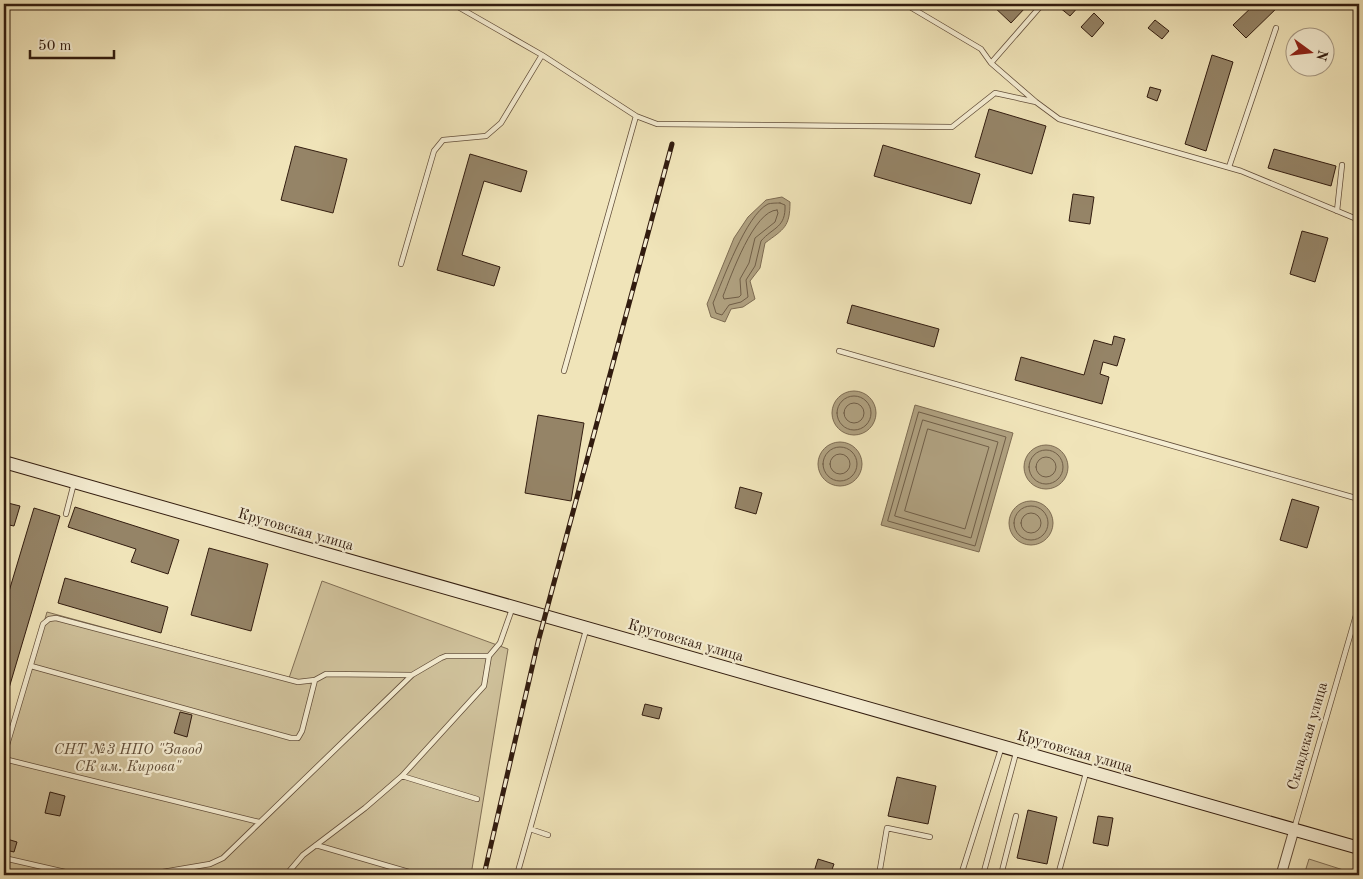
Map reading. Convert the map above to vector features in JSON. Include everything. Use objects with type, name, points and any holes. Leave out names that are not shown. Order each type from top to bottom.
[{"type":"street","name":"Крутовская улица","points":[[4,462],[1086,772],[1359,848]]},
{"type":"street","name":"Складская улица","points":[[1281,875],[1294,830]]},
{"type":"lane","points":[[452,4],[542,55],[636,116],[657,124],[952,127],[995,93],[1036,102]]},
{"type":"lane","points":[[905,4],[981,49],[991,63],[1059,119],[1241,170],[1359,220]]},
{"type":"lane","points":[[991,63],[1040,8]]},
{"type":"lane","points":[[1229,167],[1276,28]]},
{"type":"lane","points":[[401,264],[434,151],[442,140],[486,136],[501,123],[542,55]]},
{"type":"lane","points":[[564,371],[636,116]]},
{"type":"lane","points":[[1337,211],[1342,165]]},
{"type":"lane","points":[[839,351],[1359,499]]},
{"type":"lane","points":[[66,514],[74,482]]},
{"type":"lane","name":"Складская улица","points":[[1294,830],[1359,605]]},
{"type":"lane","points":[[286,875],[303,855],[365,808],[402,776],[484,686],[489,656],[500,643],[512,608]]},
{"type":"lane","points":[[259,822],[4,757],[43,624],[49,619],[56,618],[298,682],[315,680],[326,674],[412,675]]},
{"type":"lane","points":[[517,875],[586,628]]},
{"type":"lane","points":[[145,875],[210,864],[223,858],[412,675],[446,656],[489,656]]},
{"type":"lane","points":[[31,666],[291,738],[298,738],[302,731],[315,680]]},
{"type":"lane","points":[[961,875],[1001,747]]},
{"type":"lane","points":[[983,875],[1016,752]]},
{"type":"lane","points":[[1058,875],[1086,772]]},
{"type":"lane","points":[[402,776],[477,799]]},
{"type":"lane","points":[[1001,875],[1016,816]]},
{"type":"lane","points":[[879,875],[887,828],[930,837]]},
{"type":"lane","points":[[530,829],[548,835]]},
{"type":"lane","points":[[316,845],[419,875]]},
{"type":"lane","points":[[4,858],[78,875]]},
{"type":"green space","name":"СНТ №3 НПО \"Завод СК им. Кирова\"","points":[[322,581],[508,649],[471,875],[4,875],[4,759],[47,612],[289,678]]},
{"type":"green space","points":[[1309,859],[1359,875],[1304,875]]},
{"type":"water","points":[[782,197],[790,202],[789,217],[785,227],[765,243],[760,268],[750,281],[755,299],[743,307],[731,309],[725,322],[711,317],[707,304],[734,238],[748,217],[766,200]]},
{"type":"water","points":[[854,391],[866,395],[872,401],[876,413],[872,425],[866,431],[854,435],[842,431],[836,425],[832,413],[836,401],[842,395]]},
{"type":"water","points":[[915,405],[1013,433],[979,552],[881,525]]},
{"type":"water","points":[[840,442],[852,446],[858,452],[862,464],[858,476],[852,482],[840,486],[828,482],[822,476],[818,464],[822,452],[828,446]]},
{"type":"water","points":[[1046,445],[1058,449],[1064,455],[1068,467],[1064,479],[1058,485],[1046,489],[1034,485],[1028,479],[1024,467],[1028,455],[1034,449]]},
{"type":"water","points":[[1031,501],[1043,505],[1049,511],[1053,523],[1049,535],[1043,541],[1031,545],[1019,541],[1013,535],[1009,523],[1013,511],[1019,505]]},
{"type":"building","points":[[991,4],[1022,4],[1026,7],[1011,23]]},
{"type":"building","points":[[1062,4],[1081,4],[1070,16],[1059,7]]},
{"type":"building","points":[[1255,4],[1281,4],[1246,38],[1233,25]]},
{"type":"building","points":[[1094,13],[1104,23],[1092,37],[1081,27]]},
{"type":"building","points":[[1155,20],[1169,31],[1162,39],[1148,28]]},
{"type":"building","points":[[1212,55],[1233,62],[1206,151],[1185,144]]},
{"type":"building","points":[[1150,87],[1161,90],[1157,101],[1147,97]]},
{"type":"building","points":[[989,109],[1046,126],[1032,174],[975,157]]},
{"type":"building","points":[[883,145],[980,174],[971,204],[874,176]]},
{"type":"building","points":[[295,146],[347,159],[333,213],[281,200]]},
{"type":"building","points":[[1274,149],[1336,166],[1331,186],[1268,168]]},
{"type":"building","points":[[470,154],[527,171],[521,192],[484,181],[462,255],[500,267],[494,286],[437,270]]},
{"type":"building","points":[[1073,194],[1094,197],[1090,224],[1069,221]]},
{"type":"building","points":[[1302,231],[1328,238],[1315,282],[1290,274]]},
{"type":"building","points":[[852,305],[939,329],[934,347],[847,323]]},
{"type":"building","points":[[1114,336],[1125,339],[1117,366],[1103,362],[1100,374],[1109,377],[1102,404],[1015,380],[1021,357],[1084,375],[1094,340],[1112,345]]},
{"type":"building","points":[[538,415],[584,423],[571,501],[525,493]]},
{"type":"building","points":[[740,487],[762,493],[756,514],[735,508]]},
{"type":"building","points":[[1292,499],[1319,507],[1307,548],[1280,540]]},
{"type":"building","points":[[4,502],[20,506],[14,526],[4,524]]},
{"type":"building","points":[[75,507],[179,540],[168,574],[131,562],[136,549],[68,527]]},
{"type":"building","points":[[34,508],[60,516],[4,705],[4,608]]},
{"type":"building","points":[[209,548],[268,564],[251,631],[191,615]]},
{"type":"building","points":[[65,578],[168,607],[161,633],[58,603]]},
{"type":"building","points":[[645,704],[662,708],[659,719],[642,715]]},
{"type":"building","points":[[180,712],[192,715],[187,737],[174,733]]},
{"type":"building","points":[[897,777],[936,786],[928,824],[888,816]]},
{"type":"building","points":[[50,792],[65,796],[60,816],[45,813]]},
{"type":"building","points":[[1028,810],[1057,817],[1047,864],[1017,858]]},
{"type":"building","points":[[1098,816],[1113,818],[1108,846],[1093,843]]},
{"type":"building","points":[[7,839],[17,842],[14,852],[10,851],[8,854],[4,853]]},
{"type":"building","points":[[818,859],[834,864],[830,875],[813,875]]},
{"type":"railway","points":[[484,875],[538,642],[672,144]]}]
